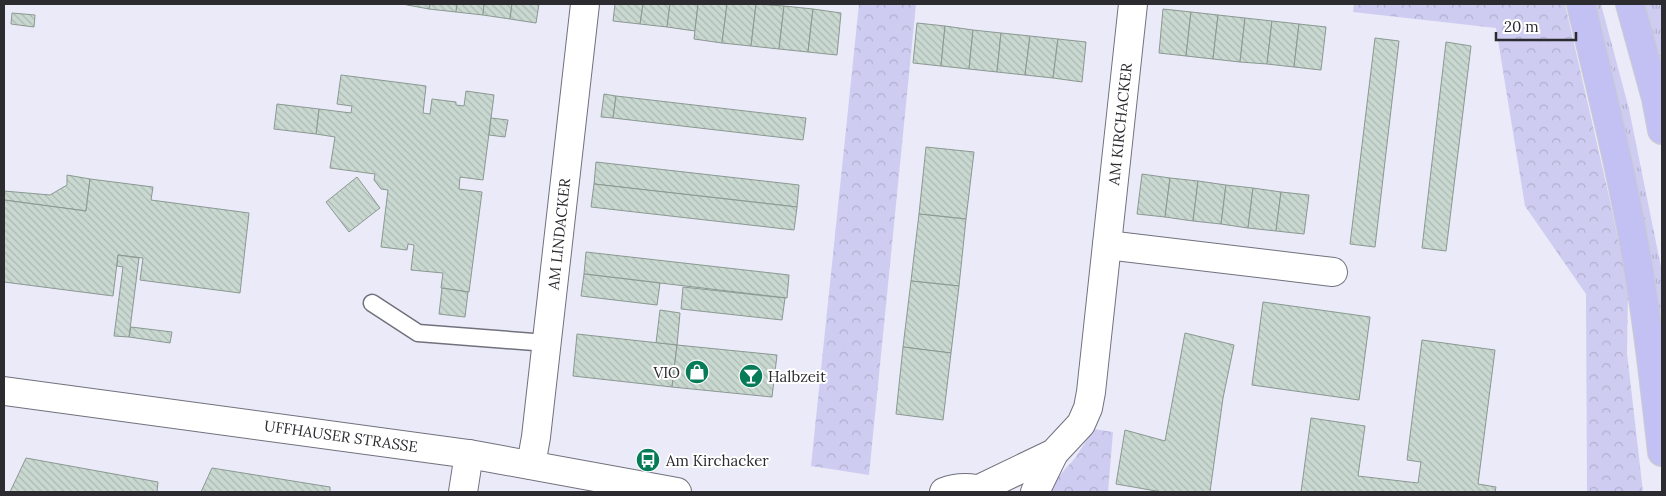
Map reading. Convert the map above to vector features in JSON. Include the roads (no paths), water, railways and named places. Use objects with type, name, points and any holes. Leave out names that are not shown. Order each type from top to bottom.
[{"type":"highway","points":[[1581,4],[1603,96],[1637,259],[1650,339],[1662,452]]},
{"type":"highway","points":[[1630,4],[1656,98],[1662,130]]},
{"type":"street","name":"AM LINDACKER","points":[[531,465],[536,437],[586,4]]},
{"type":"street","name":"AM KIRCHACKER","points":[[1035,492],[1054,453],[1081,424],[1088,408],[1133,4]]},
{"type":"street","points":[[1107,245],[1333,272]]},
{"type":"street","name":"UFFHAUSER STRASSE","points":[[4,391],[469,454],[677,492]]},
{"type":"street","name":"AM KIRCHACKER","points":[[983,491],[1054,453]]},
{"type":"street","points":[[463,492],[469,454]]},
{"type":"street","points":[[944,492],[958,488],[983,491]]},
{"type":"lane","points":[[372,303],[418,333],[547,343]]},
{"type":"place","name":"VIO","points":[[697,372]]},
{"type":"place","name":"Halbzeit","points":[[751,376]]},
{"type":"place","name":"Am Kirchacker","points":[[648,460]]}]
